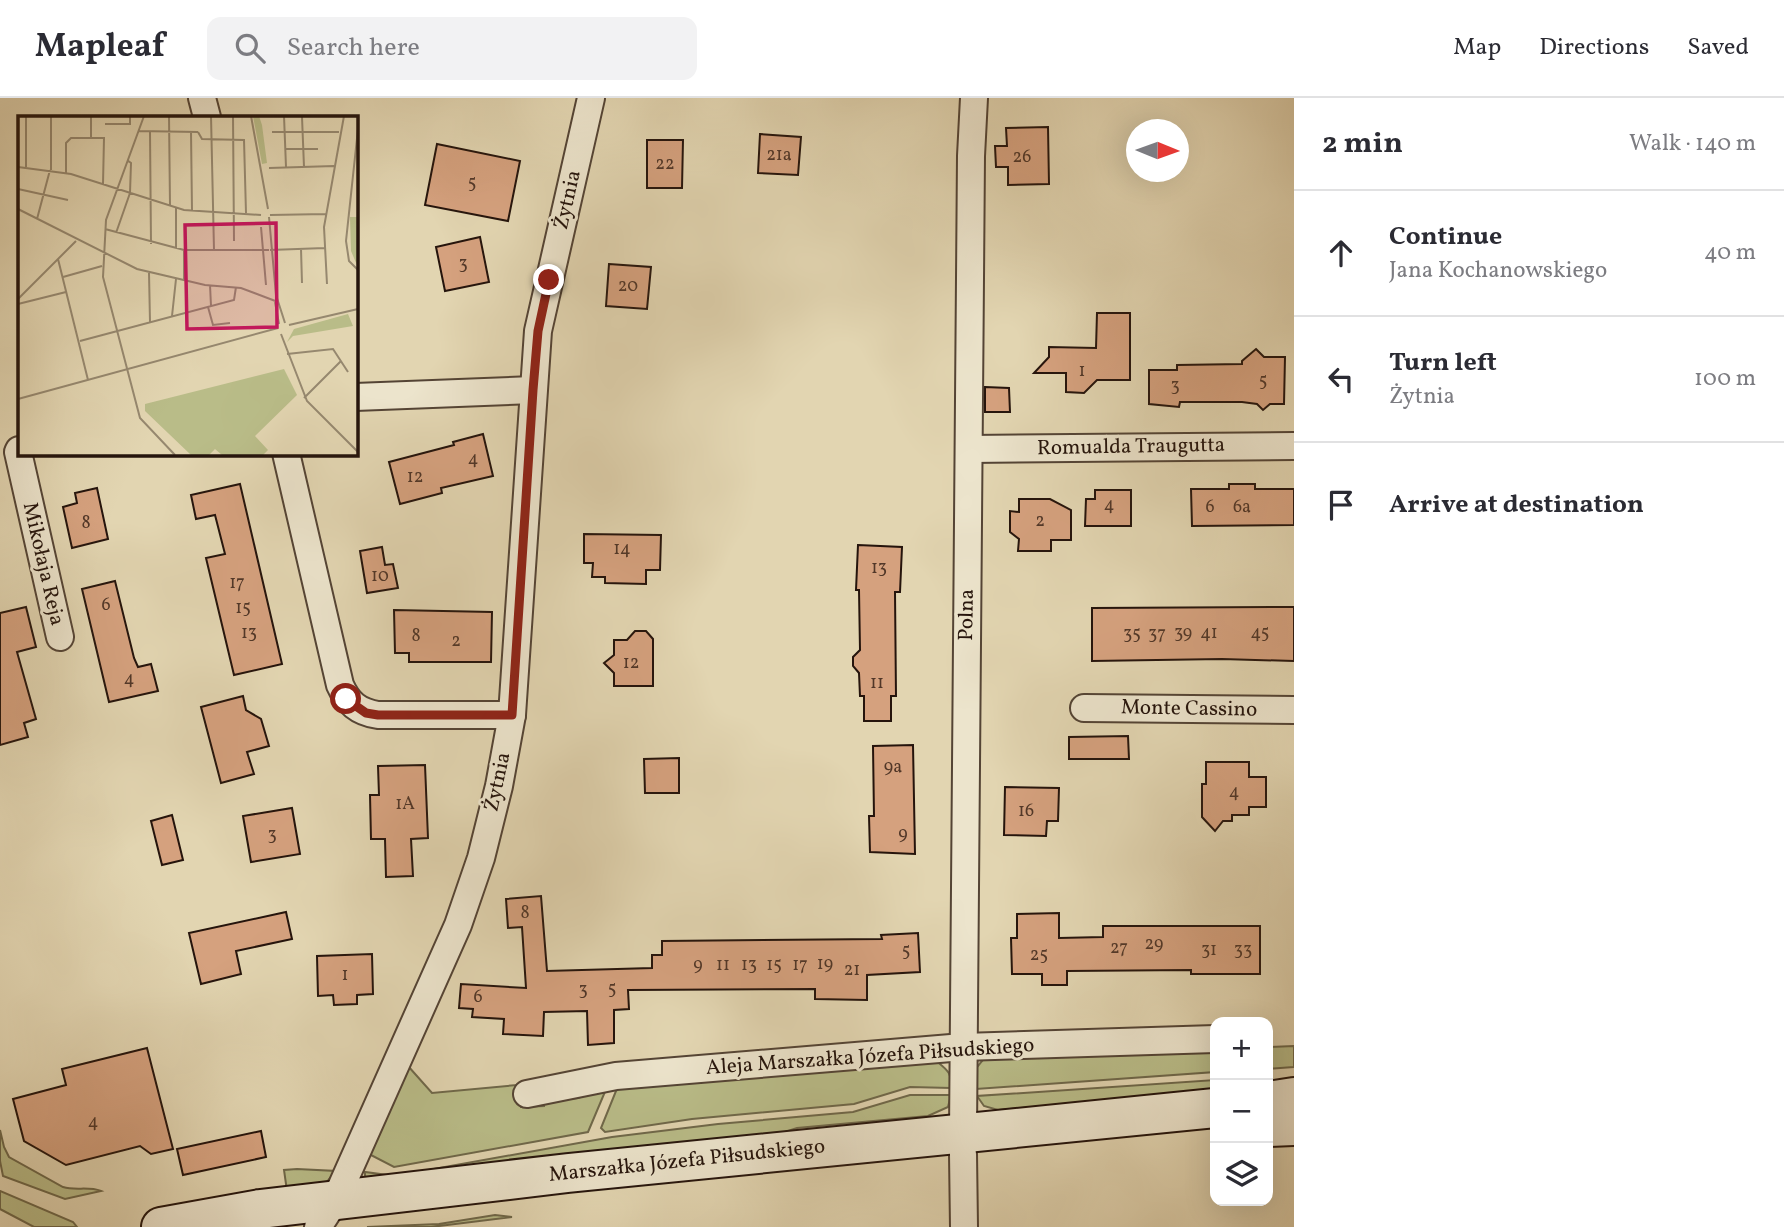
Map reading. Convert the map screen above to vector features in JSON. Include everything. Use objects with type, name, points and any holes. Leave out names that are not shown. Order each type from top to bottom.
[{"type":"main road","points":[[1273,1100],[1294,1097]]},
{"type":"main road","name":"Marszałka Józefa Piłsudskiego","points":[[963,1143],[1210,1109]]},
{"type":"main road","points":[[1273,1127],[1294,1126]]},
{"type":"main road","name":"Marszałka Józefa Piłsudskiego","points":[[161,1227],[260,1209],[332,1218],[568,1173],[963,1143],[1210,1130]]},
{"type":"street","points":[[202,98],[207,116]]},
{"type":"street","name":"Żytnia","points":[[332,1218],[458,925],[484,846],[499,786],[512,715],[538,331],[591,98]]},
{"type":"street","name":"Polna","points":[[964,1227],[962,1046],[971,156],[974,98]]},
{"type":"street","points":[[357,397],[533,390]]},
{"type":"street","name":"Romualda Traugutta","points":[[969,449],[1294,446]]},
{"type":"street","name":"Mikołaja Reja","points":[[19,455],[60,637]]},
{"type":"street","points":[[286,455],[337,673],[346,699],[366,713],[378,715],[512,715]]},
{"type":"street","name":"Monte Cassino","points":[[1084,708],[1294,710]]},
{"type":"street","name":"Aleja Marszałka Józefa Piłsudskiego","points":[[527,1094],[616,1076],[962,1046],[1210,1038]]},
{"type":"green space","points":[[1294,1046],[1294,1067],[1273,1069],[1273,1047]]},
{"type":"green space","points":[[1210,1049],[1210,1072],[976,1089],[973,1072],[986,1056]]},
{"type":"green space","points":[[935,1060],[950,1075],[951,1088],[910,1087],[854,1104],[692,1119],[605,1132],[601,1128],[618,1086]]},
{"type":"green space","points":[[408,1066],[432,1093],[517,1085],[521,1107],[544,1106],[544,1101],[578,1098],[607,1087],[588,1132],[394,1167],[367,1153]]},
{"type":"green space","points":[[1210,1080],[1210,1099],[1089,1102],[998,1110],[984,1106],[977,1096]]},
{"type":"green space","points":[[910,1095],[951,1095],[948,1107],[928,1116],[797,1128],[739,1147],[375,1185],[365,1176],[365,1172],[395,1176],[612,1137],[853,1112]]},
{"type":"green space","points":[[0,1130],[9,1157],[63,1187],[101,1191],[65,1199],[3,1176]]},
{"type":"green space","points":[[284,1170],[336,1171],[326,1183],[287,1191]]},
{"type":"green space","points":[[0,1191],[73,1222],[77,1227],[34,1227],[0,1209]]},
{"type":"green space","points":[[495,1215],[512,1217],[431,1227],[367,1227],[439,1224]]},
{"type":"building","points":[[1048,127],[1049,184],[1008,185],[1008,167],[996,167],[995,146],[1007,146],[1006,128]]},
{"type":"building","points":[[760,134],[801,137],[798,175],[758,173]]},
{"type":"building","points":[[647,140],[683,140],[682,188],[647,188]]},
{"type":"building","points":[[437,144],[520,161],[508,221],[425,205]]},
{"type":"building","points":[[480,237],[489,282],[445,291],[436,247]]},
{"type":"building","points":[[609,264],[651,267],[647,309],[606,306]]},
{"type":"building","points":[[1097,313],[1130,313],[1130,380],[1097,380],[1084,393],[1066,392],[1066,373],[1034,373],[1049,357],[1049,347],[1096,348]]},
{"type":"building","points":[[1256,349],[1264,357],[1285,357],[1284,404],[1270,404],[1263,410],[1257,404],[1242,402],[1180,402],[1179,407],[1149,404],[1149,370],[1177,370],[1177,365],[1242,364]]},
{"type":"building","points":[[985,387],[1009,388],[1010,412],[985,412]]},
{"type":"building","points":[[483,434],[493,476],[441,488],[442,493],[400,504],[389,462],[454,445],[453,442]]},
{"type":"building","points":[[240,484],[282,664],[234,675],[206,558],[225,554],[215,515],[196,519],[191,495]]},
{"type":"building","points":[[1229,484],[1255,484],[1255,489],[1294,489],[1294,525],[1192,526],[1191,489],[1229,489]]},
{"type":"building","points":[[97,488],[108,539],[72,548],[63,507],[77,503],[75,493]]},
{"type":"building","points":[[1095,490],[1131,490],[1131,526],[1085,526],[1086,499],[1095,499]]},
{"type":"building","points":[[1019,499],[1050,499],[1071,510],[1071,540],[1051,540],[1051,551],[1018,551],[1019,539],[1010,532],[1010,511],[1019,512]]},
{"type":"building","points":[[584,534],[661,535],[660,570],[646,570],[646,584],[605,583],[605,577],[592,577],[593,563],[584,563]]},
{"type":"building","points":[[858,545],[902,547],[900,592],[895,592],[896,696],[891,696],[891,721],[864,721],[864,696],[860,696],[859,673],[853,666],[853,657],[860,650],[859,590],[856,590]]},
{"type":"building","points":[[382,547],[385,565],[393,564],[398,588],[367,593],[360,551]]},
{"type":"building","points":[[115,581],[134,658],[138,667],[151,664],[158,691],[109,702],[82,589]]},
{"type":"building","points":[[26,607],[36,647],[17,652],[36,719],[24,723],[28,737],[0,745],[0,613]]},
{"type":"building","points":[[1294,607],[1294,661],[1092,661],[1092,608]]},
{"type":"building","points":[[394,610],[492,612],[491,662],[409,662],[409,653],[395,653]]},
{"type":"building","points":[[635,631],[646,631],[653,639],[653,686],[614,686],[614,673],[604,663],[614,655],[614,640],[627,640]]},
{"type":"building","points":[[243,696],[246,710],[261,719],[269,746],[247,752],[254,774],[221,783],[201,707]]},
{"type":"building","points":[[1128,736],[1129,759],[1069,759],[1069,737]]},
{"type":"building","points":[[913,745],[915,854],[870,852],[869,816],[874,816],[873,746]]},
{"type":"building","points":[[679,758],[679,793],[645,793],[644,759]]},
{"type":"building","points":[[1206,762],[1249,762],[1249,777],[1266,777],[1266,807],[1249,807],[1249,815],[1232,815],[1232,821],[1223,821],[1215,831],[1202,817],[1202,784],[1206,784]]},
{"type":"building","points":[[425,765],[428,838],[411,839],[413,876],[386,877],[385,839],[371,839],[370,795],[379,795],[378,766]]},
{"type":"building","points":[[1005,787],[1059,788],[1058,821],[1047,821],[1046,836],[1004,835]]},
{"type":"building","points":[[292,808],[300,854],[251,862],[243,816]]},
{"type":"building","points":[[172,815],[183,860],[162,865],[151,821]]},
{"type":"building","points":[[541,896],[547,971],[652,968],[652,955],[662,955],[662,941],[882,939],[881,935],[918,933],[920,972],[867,975],[867,1000],[815,999],[815,989],[628,990],[629,1009],[614,1010],[614,1043],[588,1045],[587,1011],[544,1012],[543,1036],[503,1034],[504,1019],[472,1017],[473,1009],[459,1008],[461,984],[526,988],[522,927],[508,928],[506,899]]},
{"type":"building","points":[[286,912],[292,939],[236,951],[241,974],[201,984],[189,933]]},
{"type":"building","points":[[1059,913],[1059,938],[1103,937],[1103,926],[1260,926],[1260,974],[1191,974],[1191,970],[1067,971],[1067,985],[1042,985],[1042,974],[1012,974],[1011,938],[1017,938],[1017,914]]},
{"type":"building","points":[[372,954],[373,994],[357,995],[357,1004],[334,1005],[333,995],[318,996],[317,956]]},
{"type":"building","points":[[147,1048],[173,1149],[151,1154],[140,1146],[66,1165],[24,1141],[13,1099],[66,1085],[62,1069]]},
{"type":"building","points":[[261,1131],[266,1157],[183,1175],[177,1149]]},
{"type":"route","points":[[346,699],[356,708],[378,715],[512,715],[538,331],[549,280]]}]
